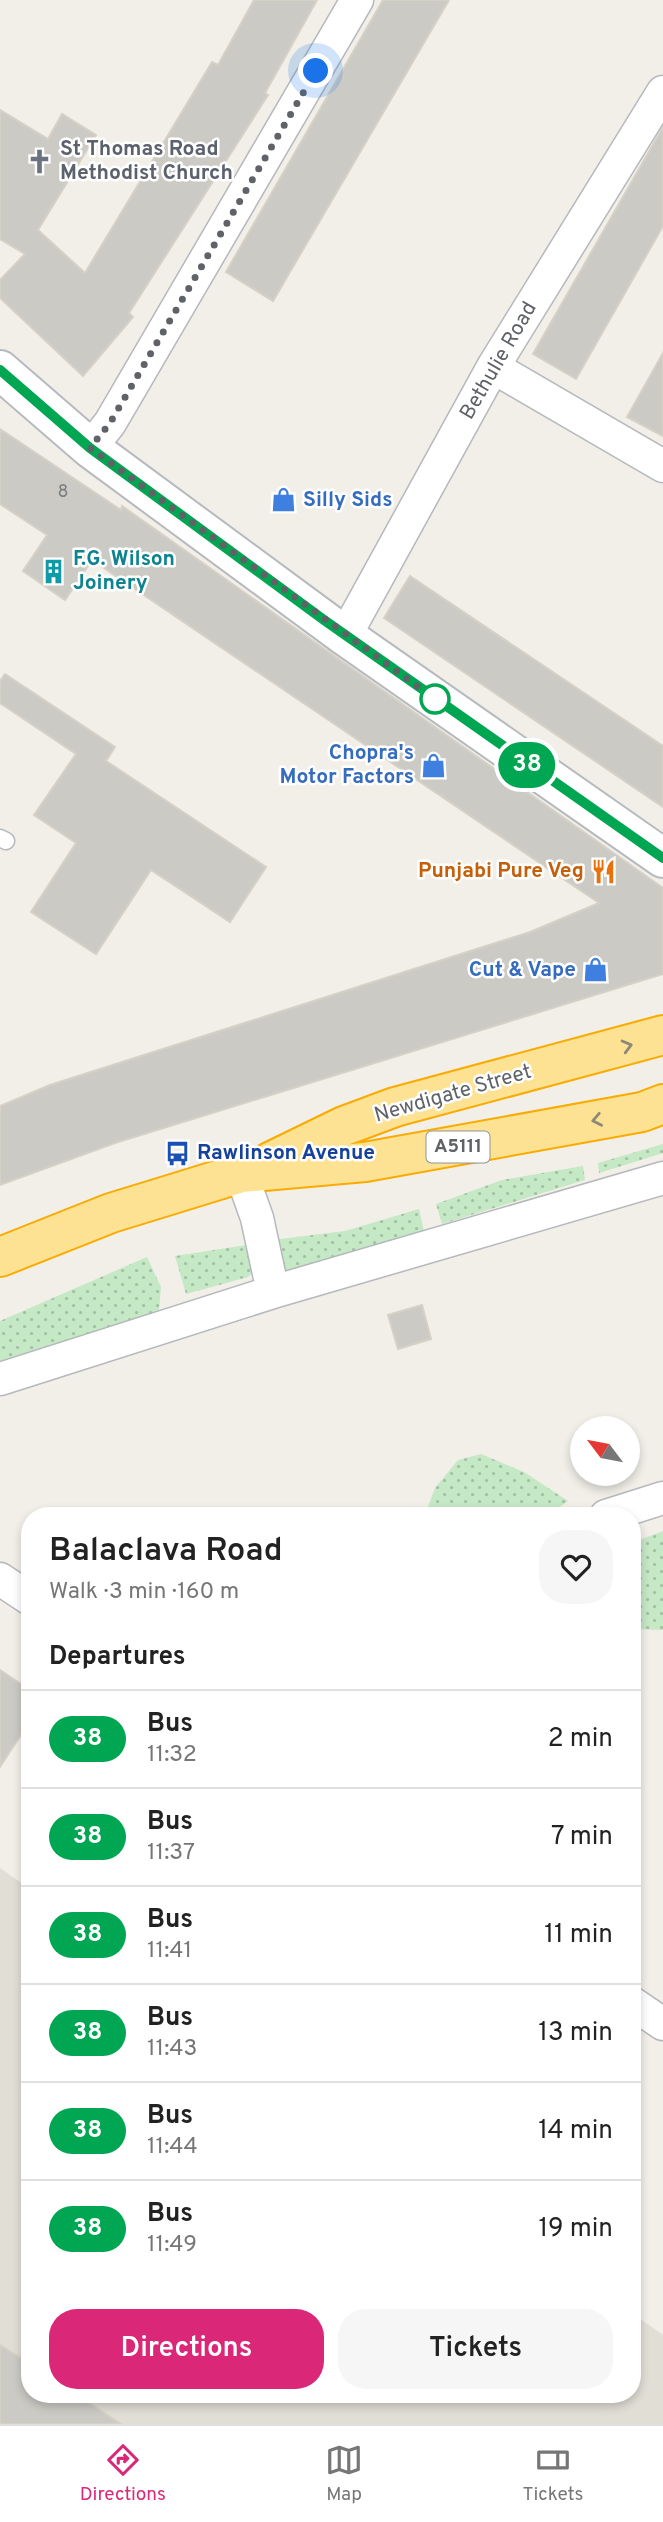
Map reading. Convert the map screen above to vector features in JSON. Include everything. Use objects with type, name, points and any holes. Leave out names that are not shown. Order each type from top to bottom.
[{"type":"highway","name":"Newdigate Street","points":[[0,1257],[111,1213],[245,1172],[344,1126],[395,1107],[663,1035]]},
{"type":"highway","name":"Newdigate Street","points":[[245,1172],[392,1157],[642,1112],[663,1104]]},
{"type":"street","points":[[90,448],[110,423],[358,0]]},
{"type":"street","name":"Bethulie Road","points":[[345,636],[493,368],[663,92]]},
{"type":"street","points":[[493,368],[663,466]]},
{"type":"street","points":[[0,370],[90,448],[345,636],[663,858]]},
{"type":"street","points":[[245,1172],[273,1292]]},
{"type":"street","points":[[0,1379],[273,1292],[663,1178]]},
{"type":"street","points":[[634,1507],[663,1498]]},
{"type":"street","points":[[0,1579],[21,1593]]},
{"type":"street","points":[[641,2008],[661,2019]]},
{"type":"shaded area","points":[[0,1868],[21,1883],[21,2403],[641,2403],[641,2319],[663,2335],[663,2424],[0,2424]]},
{"type":"green space","points":[[663,1144],[663,1153],[599,1173],[598,1163]]},
{"type":"green space","points":[[583,1166],[585,1180],[442,1224],[436,1204],[502,1180]]},
{"type":"green space","points":[[419,1209],[424,1231],[289,1278],[280,1278],[272,1240],[345,1231]]},
{"type":"green space","points":[[253,1244],[258,1268],[248,1277],[186,1294],[175,1256]]},
{"type":"green space","points":[[147,1257],[161,1287],[159,1310],[0,1372],[0,1321]]},
{"type":"green space","points":[[481,1454],[524,1472],[568,1501],[560,1507],[428,1507],[435,1488],[458,1460]]},
{"type":"green space","points":[[663,1531],[663,1630],[641,1629],[641,1540]]},
{"type":"building","points":[[254,0],[317,0],[265,93],[268,95],[129,313],[133,317],[83,376],[0,298],[0,280],[25,254],[0,239],[0,110],[48,139],[62,114],[96,135],[38,230],[85,273],[212,62],[218,65]]},
{"type":"building","points":[[383,0],[449,0],[273,301],[226,272]]},
{"type":"building","points":[[663,127],[663,226],[576,379],[533,354]]},
{"type":"building","points":[[663,353],[663,436],[627,417]]},
{"type":"building","points":[[0,429],[121,510],[122,506],[663,888],[663,974],[115,1143],[0,1185],[0,1106],[50,1085],[530,932],[599,903],[92,560],[65,600],[23,571],[47,535],[0,504]]},
{"type":"building","points":[[410,576],[663,746],[663,807],[384,618]]},
{"type":"building","points":[[5,674],[115,747],[106,761],[266,867],[230,922],[151,870],[96,954],[31,912],[76,843],[34,815],[76,754],[0,703],[0,681]]},
{"type":"building","points":[[422,1305],[431,1339],[398,1349],[388,1315]]},
{"type":"building","points":[[0,1670],[21,1684],[21,1735],[0,1767]]},
{"type":"building","points":[[0,2345],[21,2358],[21,2403],[89,2403],[121,2424],[0,2424]]},
{"type":"bus line","name":"38","points":[[0,370],[90,448],[324,620],[627,836],[663,858]]},
{"type":"place","name":"St Thomas Road Methodist Church","points":[[40,161]]},
{"type":"place","name":"Silly Sids","points":[[283,500]]},
{"type":"place","name":"F.G. Wilson Joinery","points":[[53,571]]},
{"type":"place","name":"Chopra's Motor Factors","points":[[434,765]]},
{"type":"place","name":"Punjabi Pure Veg","points":[[604,871]]},
{"type":"place","name":"Cut & Vape","points":[[596,970]]},
{"type":"place","name":"Rawlinson Avenue","points":[[177,1153]]},
{"type":"route","points":[[316,71],[110,423],[90,448],[435,699]]}]
